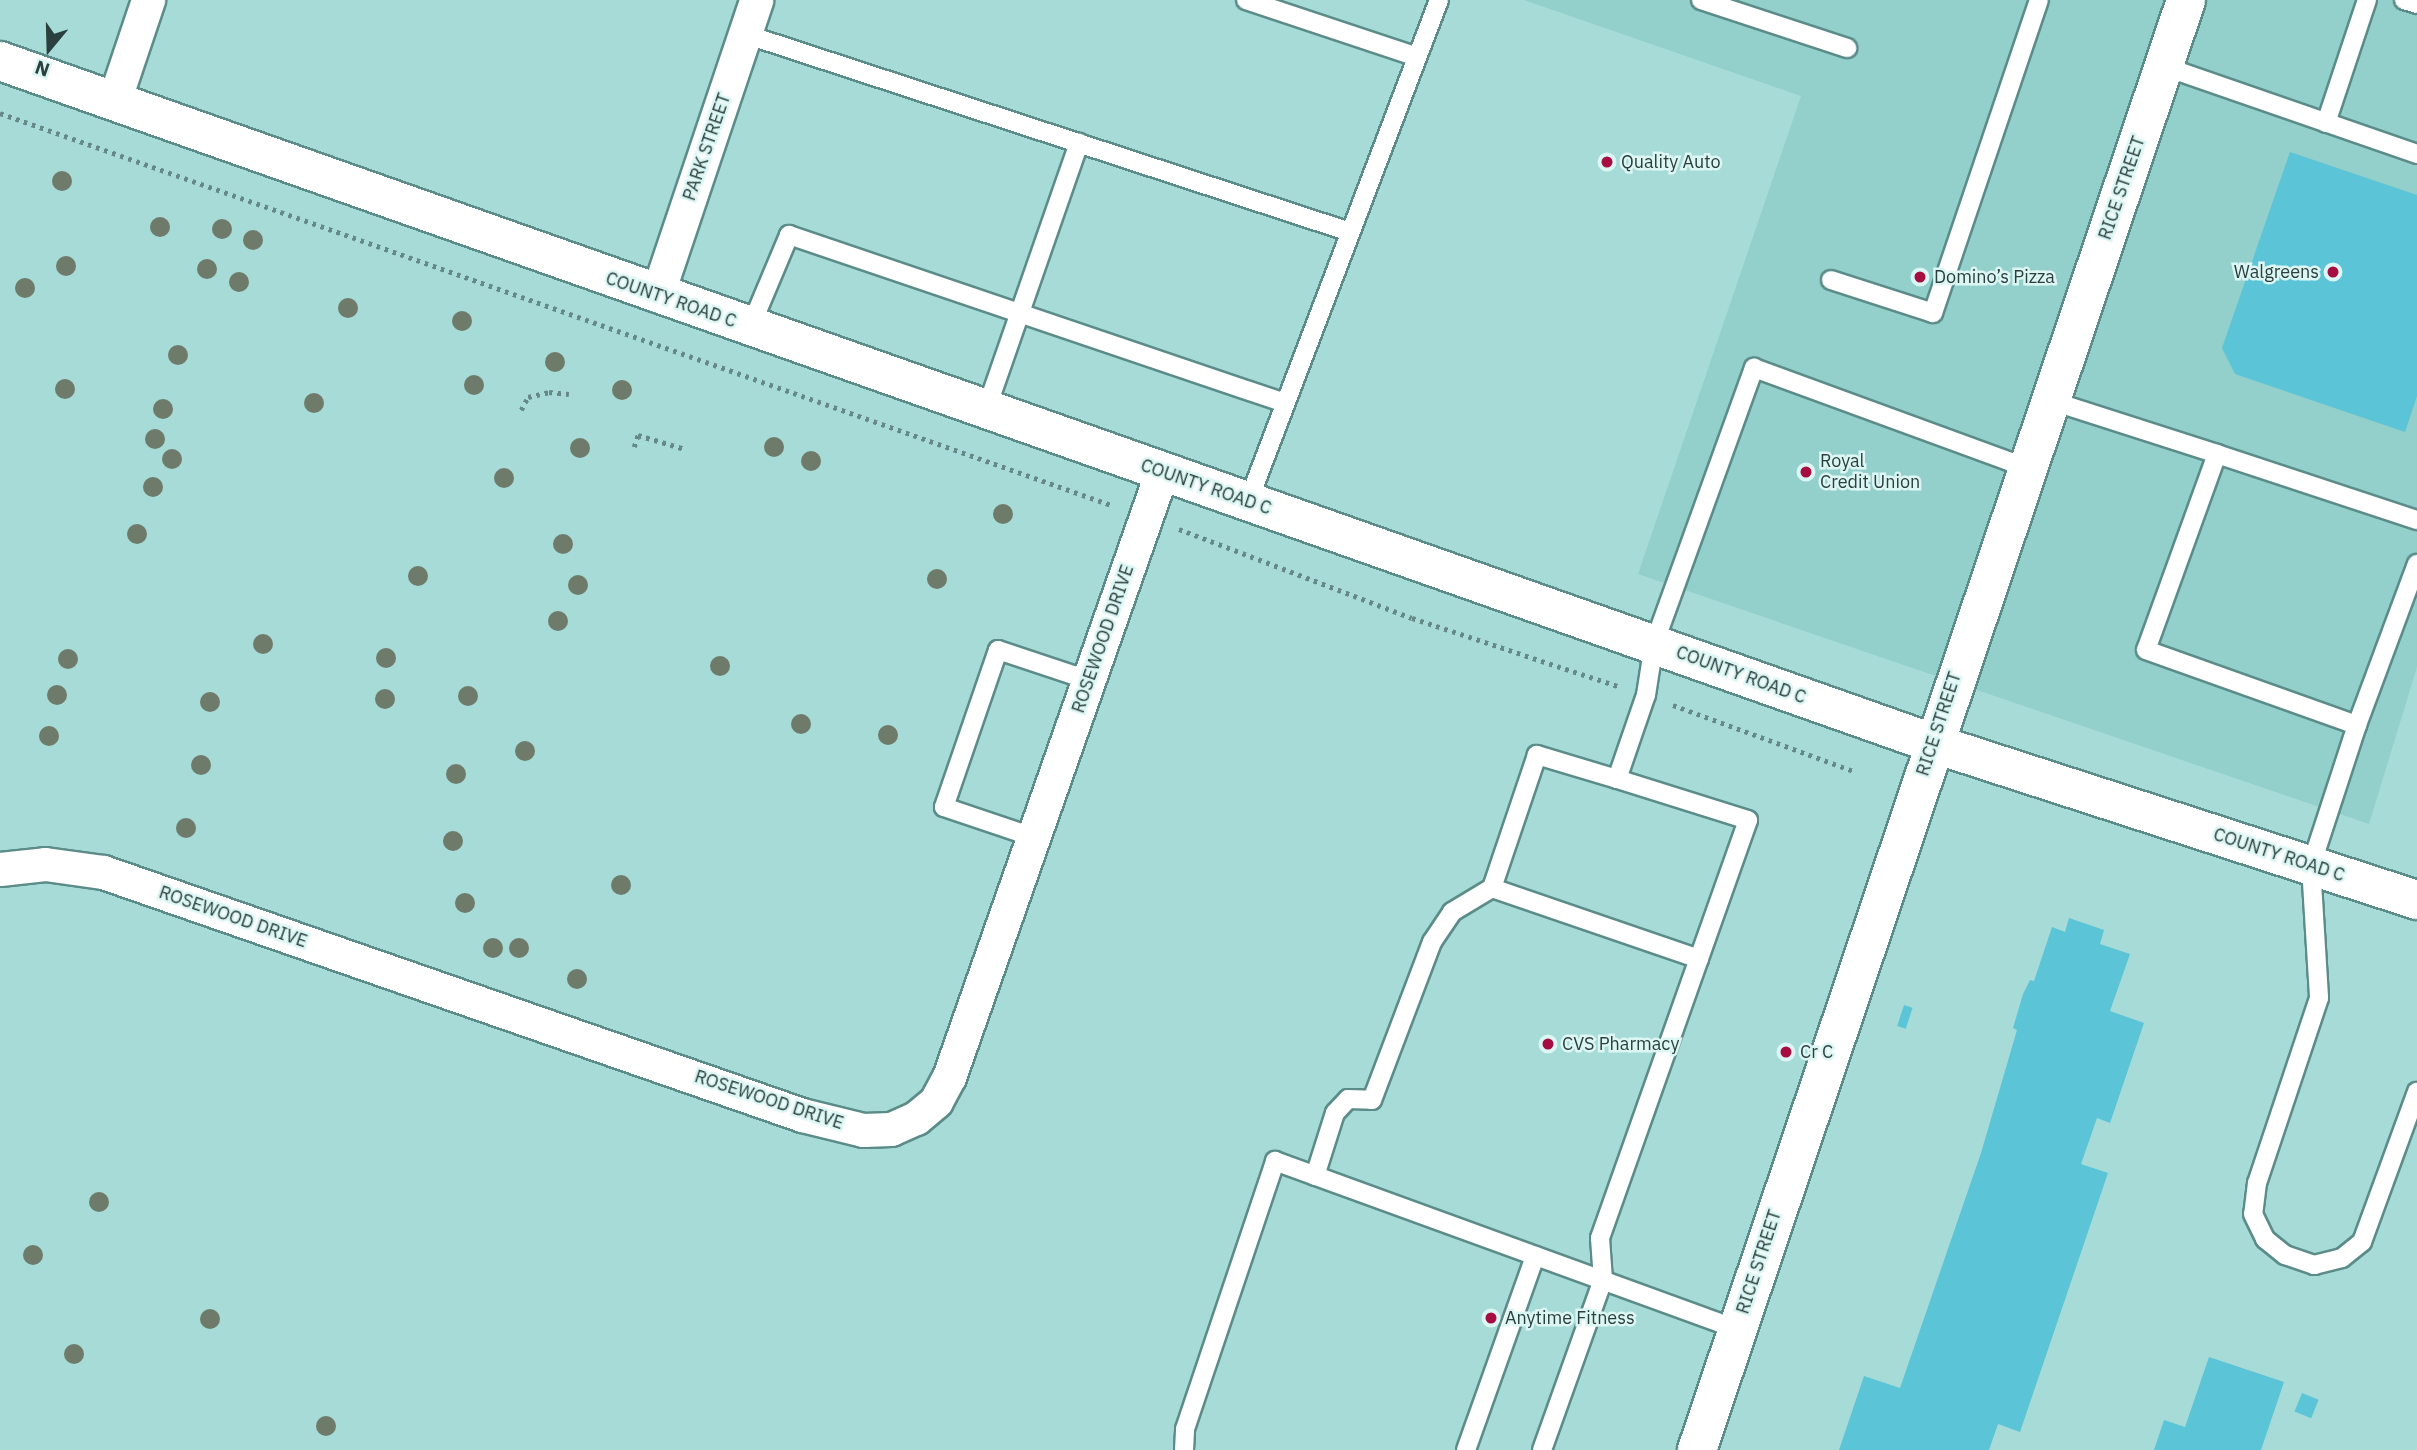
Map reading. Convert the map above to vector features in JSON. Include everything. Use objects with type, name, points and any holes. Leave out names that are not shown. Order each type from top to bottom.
[{"type":"main road","name":"RICE STREET","points":[[1697,1450],[2025,467],[2186,0]]},
{"type":"main road","name":"COUNTY ROAD C","points":[[0,61],[750,328],[1654,643],[1932,743],[2417,900]]},
{"type":"street","points":[[114,101],[148,0]]},
{"type":"street","name":"PARK STREET","points":[[657,295],[756,0]]},
{"type":"street","name":"ROSEWOOD DRIVE","points":[[0,869],[45,864],[103,872],[802,1115],[863,1130],[891,1129],[916,1118],[936,1101],[949,1077],[1162,471]]},
{"type":"lane","points":[[1246,0],[1417,57]]},
{"type":"lane","points":[[1248,502],[1439,0]]},
{"type":"lane","points":[[1701,0],[1847,48]]},
{"type":"lane","points":[[1831,280],[1933,313],[2039,0]]},
{"type":"lane","points":[[2326,122],[2367,0]]},
{"type":"lane","points":[[2404,0],[2417,4]]},
{"type":"lane","points":[[745,34],[1350,232]]},
{"type":"lane","points":[[2163,66],[2417,154]]},
{"type":"lane","points":[[986,410],[1079,143]]},
{"type":"lane","points":[[750,328],[789,235],[1285,403]]},
{"type":"lane","points":[[1617,779],[1646,695],[1654,643],[1754,368],[2025,467]]},
{"type":"lane","points":[[2049,400],[2417,520]]},
{"type":"lane","points":[[2217,454],[2146,650],[2357,725]]},
{"type":"lane","points":[[2417,564],[2357,725],[2311,866],[2319,998],[2257,1183],[2253,1214],[2265,1239],[2285,1255],[2314,1265],[2342,1258],[2362,1242],[2417,1092]]},
{"type":"lane","points":[[1033,837],[944,807],[998,650],[1088,680]]},
{"type":"lane","points":[[1315,1176],[1335,1113],[1348,1099],[1372,1100],[1432,942],[1452,912],[1492,888],[1537,755],[1748,820],[1600,1238],[1603,1280],[1542,1450]]},
{"type":"lane","points":[[1492,888],[1699,958]]},
{"type":"lane","points":[[1184,1450],[1185,1429],[1275,1161],[1737,1329]]},
{"type":"lane","points":[[1466,1450],[1535,1256]]},
{"type":"path","points":[[0,113],[1106,504]]},
{"type":"path","points":[[521,410],[528,397],[549,392],[569,394]]},
{"type":"path","points":[[634,447],[638,435],[685,449]]},
{"type":"path","points":[[1187,531],[1412,618],[1646,695],[1856,772]]},
{"type":"shaded area","points":[[1524,0],[2417,0],[2417,667],[2369,824],[1638,574],[1801,96]]},
{"type":"building","name":"Walgreens","points":[[2290,152],[2417,195],[2417,396],[2405,432],[2235,374],[2222,348]]},
{"type":"building","points":[[2069,918],[2104,930],[2100,944],[2130,954],[2110,1011],[2144,1023],[2110,1123],[2097,1118],[2081,1164],[2108,1173],[2020,1432],[1998,1424],[1989,1450],[1839,1450],[1864,1376],[1900,1388],[1981,1153],[2017,1030],[2013,1028],[2023,994],[2030,980],[2034,981],[2052,927],[2065,932]]},
{"type":"building","points":[[1904,1005],[1913,1008],[1906,1029],[1897,1026]]},
{"type":"building","points":[[2209,1357],[2284,1382],[2261,1450],[2154,1450],[2164,1420],[2185,1427]]},
{"type":"building","points":[[2302,1393],[2319,1400],[2311,1418],[2295,1412]]},
{"type":"place","name":"Quality Auto","points":[[1607,162]]},
{"type":"place","name":"Walgreens","points":[[2333,272]]},
{"type":"place","name":"Domino’s Pizza","points":[[1920,277]]},
{"type":"place","name":"Royal Credit Union","points":[[1806,472]]},
{"type":"place","name":"CVS Pharmacy","points":[[1548,1044]]},
{"type":"place","name":"Cr C","points":[[1786,1052]]},
{"type":"place","name":"Anytime Fitness","points":[[1491,1318]]}]
